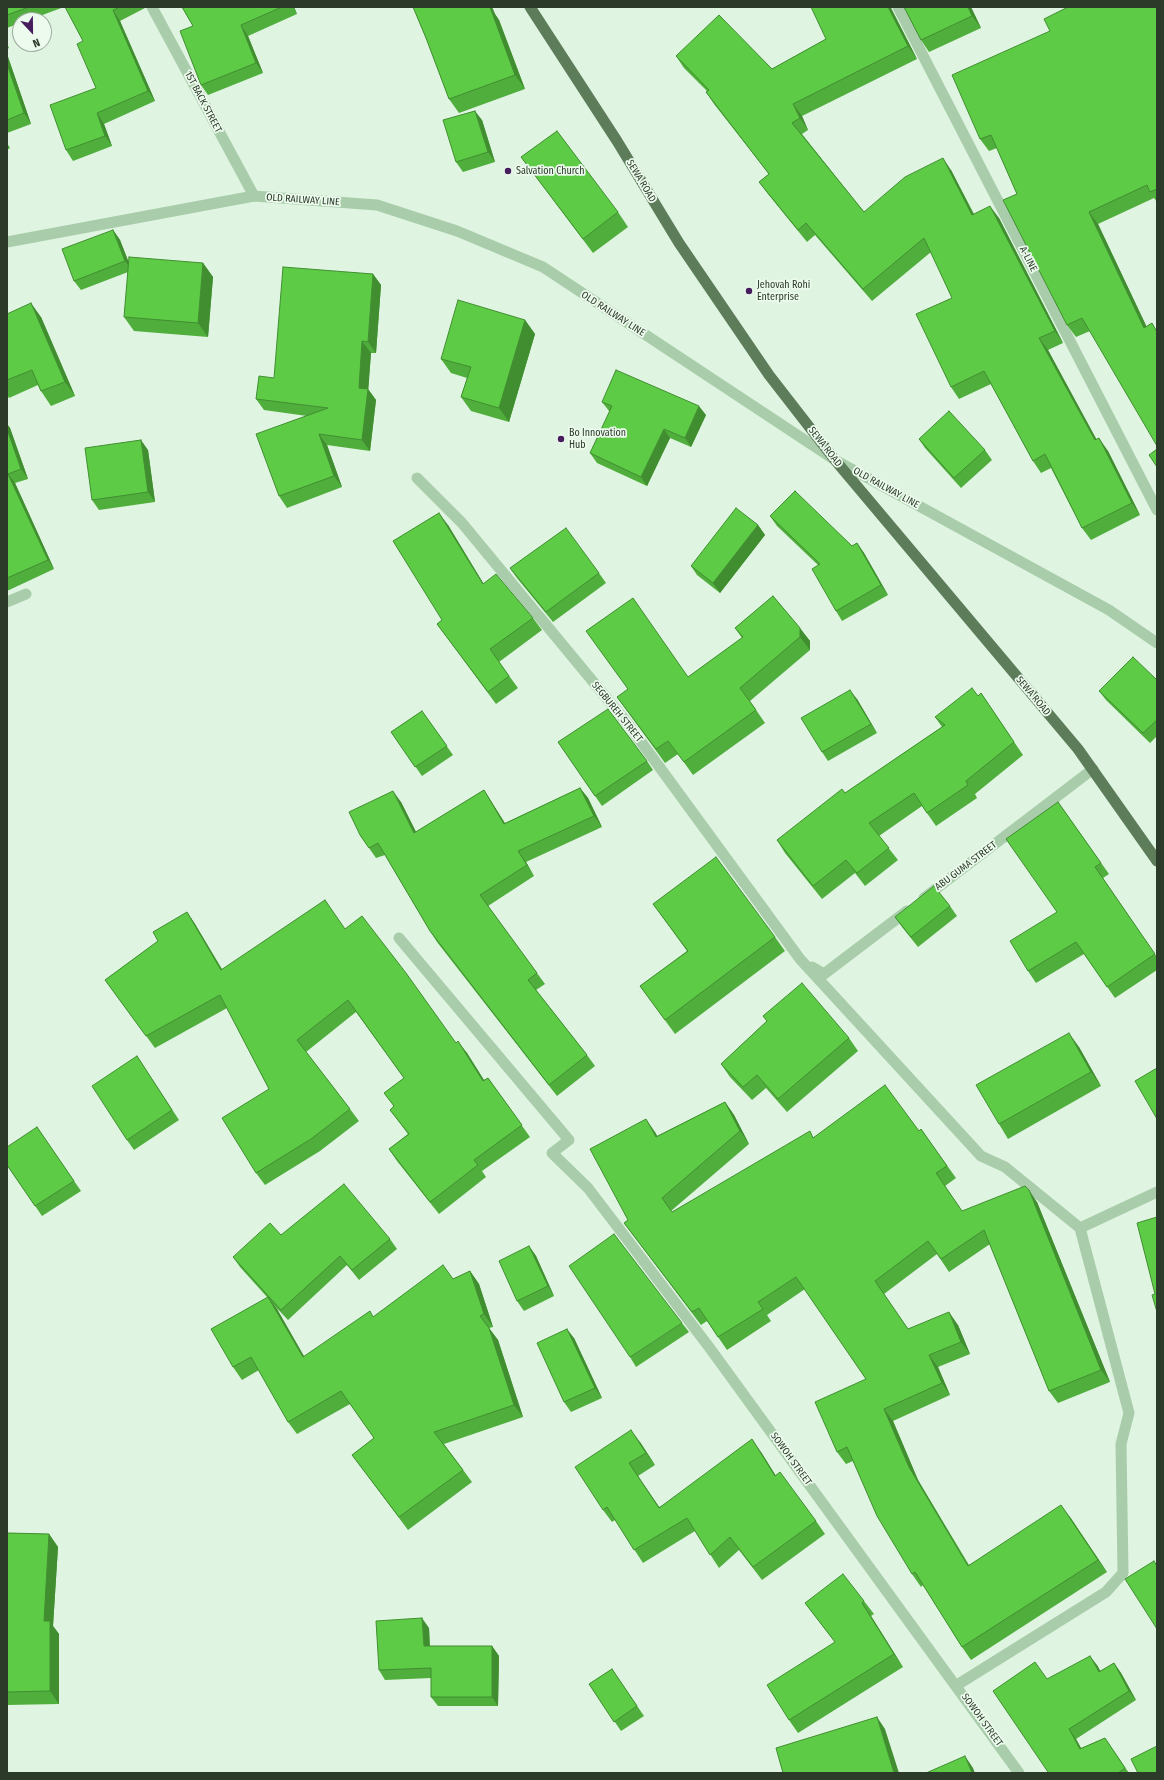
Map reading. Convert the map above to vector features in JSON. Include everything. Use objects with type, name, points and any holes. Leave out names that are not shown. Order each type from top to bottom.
[{"type":"main road","name":"SEWA ROAD","points":[[530,7],[617,141],[679,243],[769,375],[834,460],[1093,769],[1157,861]]},
{"type":"street","name":"1ST BACK STREET","points":[[152,7],[254,196]]},
{"type":"street","name":"A-LINE","points":[[898,7],[1157,510]]},
{"type":"street","name":"OLD RAILWAY LINE","points":[[7,242],[254,196],[376,205],[457,231],[542,267],[834,460],[1108,610],[1157,643]]},
{"type":"street","name":"SEGBUREH STREET","points":[[417,478],[462,523],[628,724],[800,959],[981,1156],[1005,1167],[1080,1228]]},
{"type":"street","points":[[7,602],[26,594]]},
{"type":"street","name":"ABU GUMA STREET","points":[[800,959],[824,974],[1093,769]]},
{"type":"street","name":"SOWOH STREET","points":[[399,938],[569,1140],[552,1153],[588,1188],[709,1347],[957,1685],[1019,1773]]},
{"type":"street","points":[[957,1685],[1106,1592],[1123,1573],[1121,1444],[1129,1413],[1080,1228],[1157,1192]]},
{"type":"building","points":[[7,7],[29,7],[12,12],[7,15]]},
{"type":"building","points":[[65,7],[120,7],[113,10],[148,91],[97,113],[105,136],[66,150],[50,105],[96,88],[77,44],[83,41]]},
{"type":"building","points":[[182,7],[282,7],[241,25],[256,63],[201,85],[180,31],[193,26]]},
{"type":"building","points":[[413,7],[490,7],[515,75],[449,99]]},
{"type":"building","points":[[811,7],[888,7],[908,46],[793,104],[800,118],[792,123],[864,212],[905,177],[943,158],[972,215],[990,206],[1055,331],[1039,338],[1095,440],[1099,438],[1132,503],[1082,528],[1045,454],[1033,461],[984,371],[951,387],[916,314],[952,298],[924,238],[863,289],[806,223],[798,230],[759,182],[769,174],[706,92],[709,90],[676,56],[719,15],[772,69],[826,39]]},
{"type":"building","points":[[904,7],[968,7],[972,16],[921,40]]},
{"type":"building","points":[[1068,7],[1157,7],[1157,189],[1150,192],[1147,185],[1089,212],[1144,328],[1152,323],[1157,332],[1157,446],[1082,318],[1067,325],[1003,200],[1017,194],[991,135],[980,139],[952,75],[1050,31],[1044,19]]},
{"type":"building","points":[[7,64],[24,113],[7,120]]},
{"type":"building","points":[[475,111],[488,152],[456,162],[443,120]]},
{"type":"building","points":[[557,131],[618,212],[583,239],[521,157]]},
{"type":"building","points":[[113,230],[125,261],[74,281],[62,249]]},
{"type":"building","points":[[129,257],[203,263],[198,323],[124,317]]},
{"type":"building","points":[[283,267],[373,274],[368,342],[362,341],[359,388],[368,389],[362,440],[319,434],[334,476],[279,496],[256,434],[328,408],[256,399],[259,376],[274,378]]},
{"type":"building","points":[[458,300],[525,320],[499,408],[461,397],[471,367],[441,359]]},
{"type":"building","points":[[31,303],[65,382],[41,391],[32,370],[7,380],[7,314]]},
{"type":"building","points":[[616,370],[699,406],[685,438],[664,429],[641,477],[590,453],[612,406],[602,402]]},
{"type":"building","points":[[949,411],[985,450],[954,478],[919,439]]},
{"type":"building","points":[[7,429],[21,469],[8,474],[48,560],[7,578]]},
{"type":"building","points":[[141,440],[148,492],[92,500],[85,448]]},
{"type":"building","points":[[1157,449],[1157,467],[1149,455]]},
{"type":"building","points":[[795,491],[852,546],[857,543],[881,585],[836,611],[812,569],[820,564],[770,516]]},
{"type":"building","points":[[736,508],[758,525],[713,583],[691,566]]},
{"type":"building","points":[[439,513],[483,584],[496,574],[533,618],[490,649],[509,676],[488,692],[437,624],[442,620],[393,541]]},
{"type":"building","points":[[566,528],[599,573],[546,612],[510,568]]},
{"type":"building","points":[[773,596],[800,628],[800,637],[740,688],[756,710],[684,762],[668,741],[656,749],[617,697],[628,689],[586,631],[633,598],[688,677],[743,637],[735,628]]},
{"type":"building","points":[[1133,657],[1157,680],[1157,720],[1143,733],[1099,691]]},
{"type":"building","points":[[972,688],[978,696],[981,693],[1014,742],[966,781],[968,785],[927,813],[914,793],[869,823],[889,848],[857,873],[846,860],[813,886],[777,840],[842,789],[845,793],[945,725],[935,717]]},
{"type":"building","points":[[850,690],[871,724],[822,752],[801,718]]},
{"type":"building","points":[[608,709],[647,761],[595,796],[558,742]]},
{"type":"building","points":[[422,711],[447,746],[415,767],[391,732]]},
{"type":"building","points":[[580,788],[594,816],[518,851],[527,865],[480,895],[537,973],[528,980],[587,1055],[549,1085],[430,931],[378,843],[369,848],[360,835],[349,812],[393,791],[414,833],[484,790],[504,824]]},
{"type":"building","points":[[1058,802],[1101,863],[1095,867],[1155,954],[1107,987],[1076,942],[1028,971],[1010,941],[1057,912],[1006,839]]},
{"type":"building","points":[[716,857],[775,937],[665,1020],[640,986],[688,951],[653,904]]},
{"type":"building","points":[[934,886],[950,906],[911,937],[895,917]]},
{"type":"building","points":[[325,900],[345,929],[362,916],[406,973],[456,1043],[458,1041],[483,1081],[488,1078],[522,1125],[474,1160],[478,1165],[430,1202],[389,1149],[409,1134],[390,1110],[394,1106],[384,1093],[404,1078],[348,1000],[297,1040],[350,1109],[311,1139],[256,1173],[222,1118],[269,1089],[220,995],[146,1036],[105,980],[158,941],[153,932],[187,912],[221,970]]},
{"type":"building","points":[[802,983],[849,1038],[778,1099],[757,1075],[743,1087],[721,1064],[767,1021],[763,1016]]},
{"type":"building","points":[[1069,1033],[1091,1072],[999,1124],[976,1085]]},
{"type":"building","points":[[137,1056],[172,1110],[127,1140],[92,1086]]},
{"type":"building","points":[[1157,1068],[1157,1119],[1135,1081]]},
{"type":"building","points":[[885,1085],[919,1131],[921,1129],[947,1166],[936,1173],[962,1211],[1025,1186],[1029,1190],[1101,1370],[1049,1391],[984,1230],[941,1259],[928,1241],[875,1281],[908,1329],[949,1312],[961,1342],[929,1355],[942,1383],[884,1409],[909,1467],[968,1566],[1061,1505],[1098,1560],[962,1647],[915,1572],[912,1574],[877,1516],[847,1447],[837,1452],[815,1402],[866,1379],[796,1277],[758,1302],[763,1309],[718,1337],[699,1308],[692,1312],[624,1223],[628,1220],[590,1149],[646,1119],[656,1137],[725,1102],[740,1131],[662,1198],[672,1212],[810,1131],[813,1138]]},
{"type":"building","points":[[37,1127],[74,1181],[35,1206],[7,1165],[7,1147]]},
{"type":"building","points":[[344,1184],[390,1239],[352,1270],[340,1256],[281,1310],[233,1257],[270,1223],[281,1235]]},
{"type":"building","points":[[1157,1217],[1157,1312],[1152,1295],[1155,1294],[1137,1223]]},
{"type":"building","points":[[614,1234],[682,1323],[630,1357],[569,1266]]},
{"type":"building","points":[[529,1246],[548,1286],[517,1301],[499,1261]]},
{"type":"building","points":[[443,1265],[453,1279],[470,1271],[484,1314],[480,1316],[489,1328],[514,1405],[434,1432],[463,1470],[399,1517],[352,1455],[374,1438],[341,1391],[288,1422],[251,1357],[233,1367],[211,1329],[268,1297],[303,1357],[370,1311],[373,1317]]},
{"type":"building","points":[[567,1329],[595,1388],[564,1402],[537,1343]]},
{"type":"building","points":[[631,1430],[646,1453],[629,1463],[659,1508],[752,1439],[775,1476],[780,1472],[816,1521],[753,1567],[730,1537],[710,1555],[687,1518],[634,1550],[607,1507],[603,1510],[575,1467]]},
{"type":"building","points":[[7,1533],[49,1534],[44,1621],[50,1621],[50,1691],[7,1692]]},
{"type":"building","points":[[1154,1561],[1157,1566],[1157,1629],[1125,1579]]},
{"type":"building","points":[[843,1574],[864,1601],[862,1603],[894,1654],[789,1720],[767,1685],[835,1642],[805,1603]]},
{"type":"building","points":[[422,1618],[424,1646],[492,1646],[492,1697],[431,1697],[431,1668],[379,1670],[376,1621]]},
{"type":"building","points":[[1090,1656],[1099,1672],[1114,1663],[1129,1691],[1069,1729],[1080,1749],[1105,1738],[1125,1768],[1118,1773],[1047,1773],[1048,1772],[993,1691],[1035,1662],[1047,1679]]},
{"type":"building","points":[[612,1669],[637,1706],[614,1722],[589,1684]]},
{"type":"building","points":[[877,1717],[894,1773],[783,1773],[776,1748]]},
{"type":"building","points":[[1157,1746],[1157,1773],[1138,1773],[1131,1759]]},
{"type":"building","points":[[965,1756],[972,1773],[926,1773]]},
{"type":"place","name":"Salvation Church","points":[[508,171]]},
{"type":"place","name":"Jehovah Rohi Enterprise","points":[[749,291]]},
{"type":"place","name":"Bo Innovation Hub","points":[[561,439]]}]
